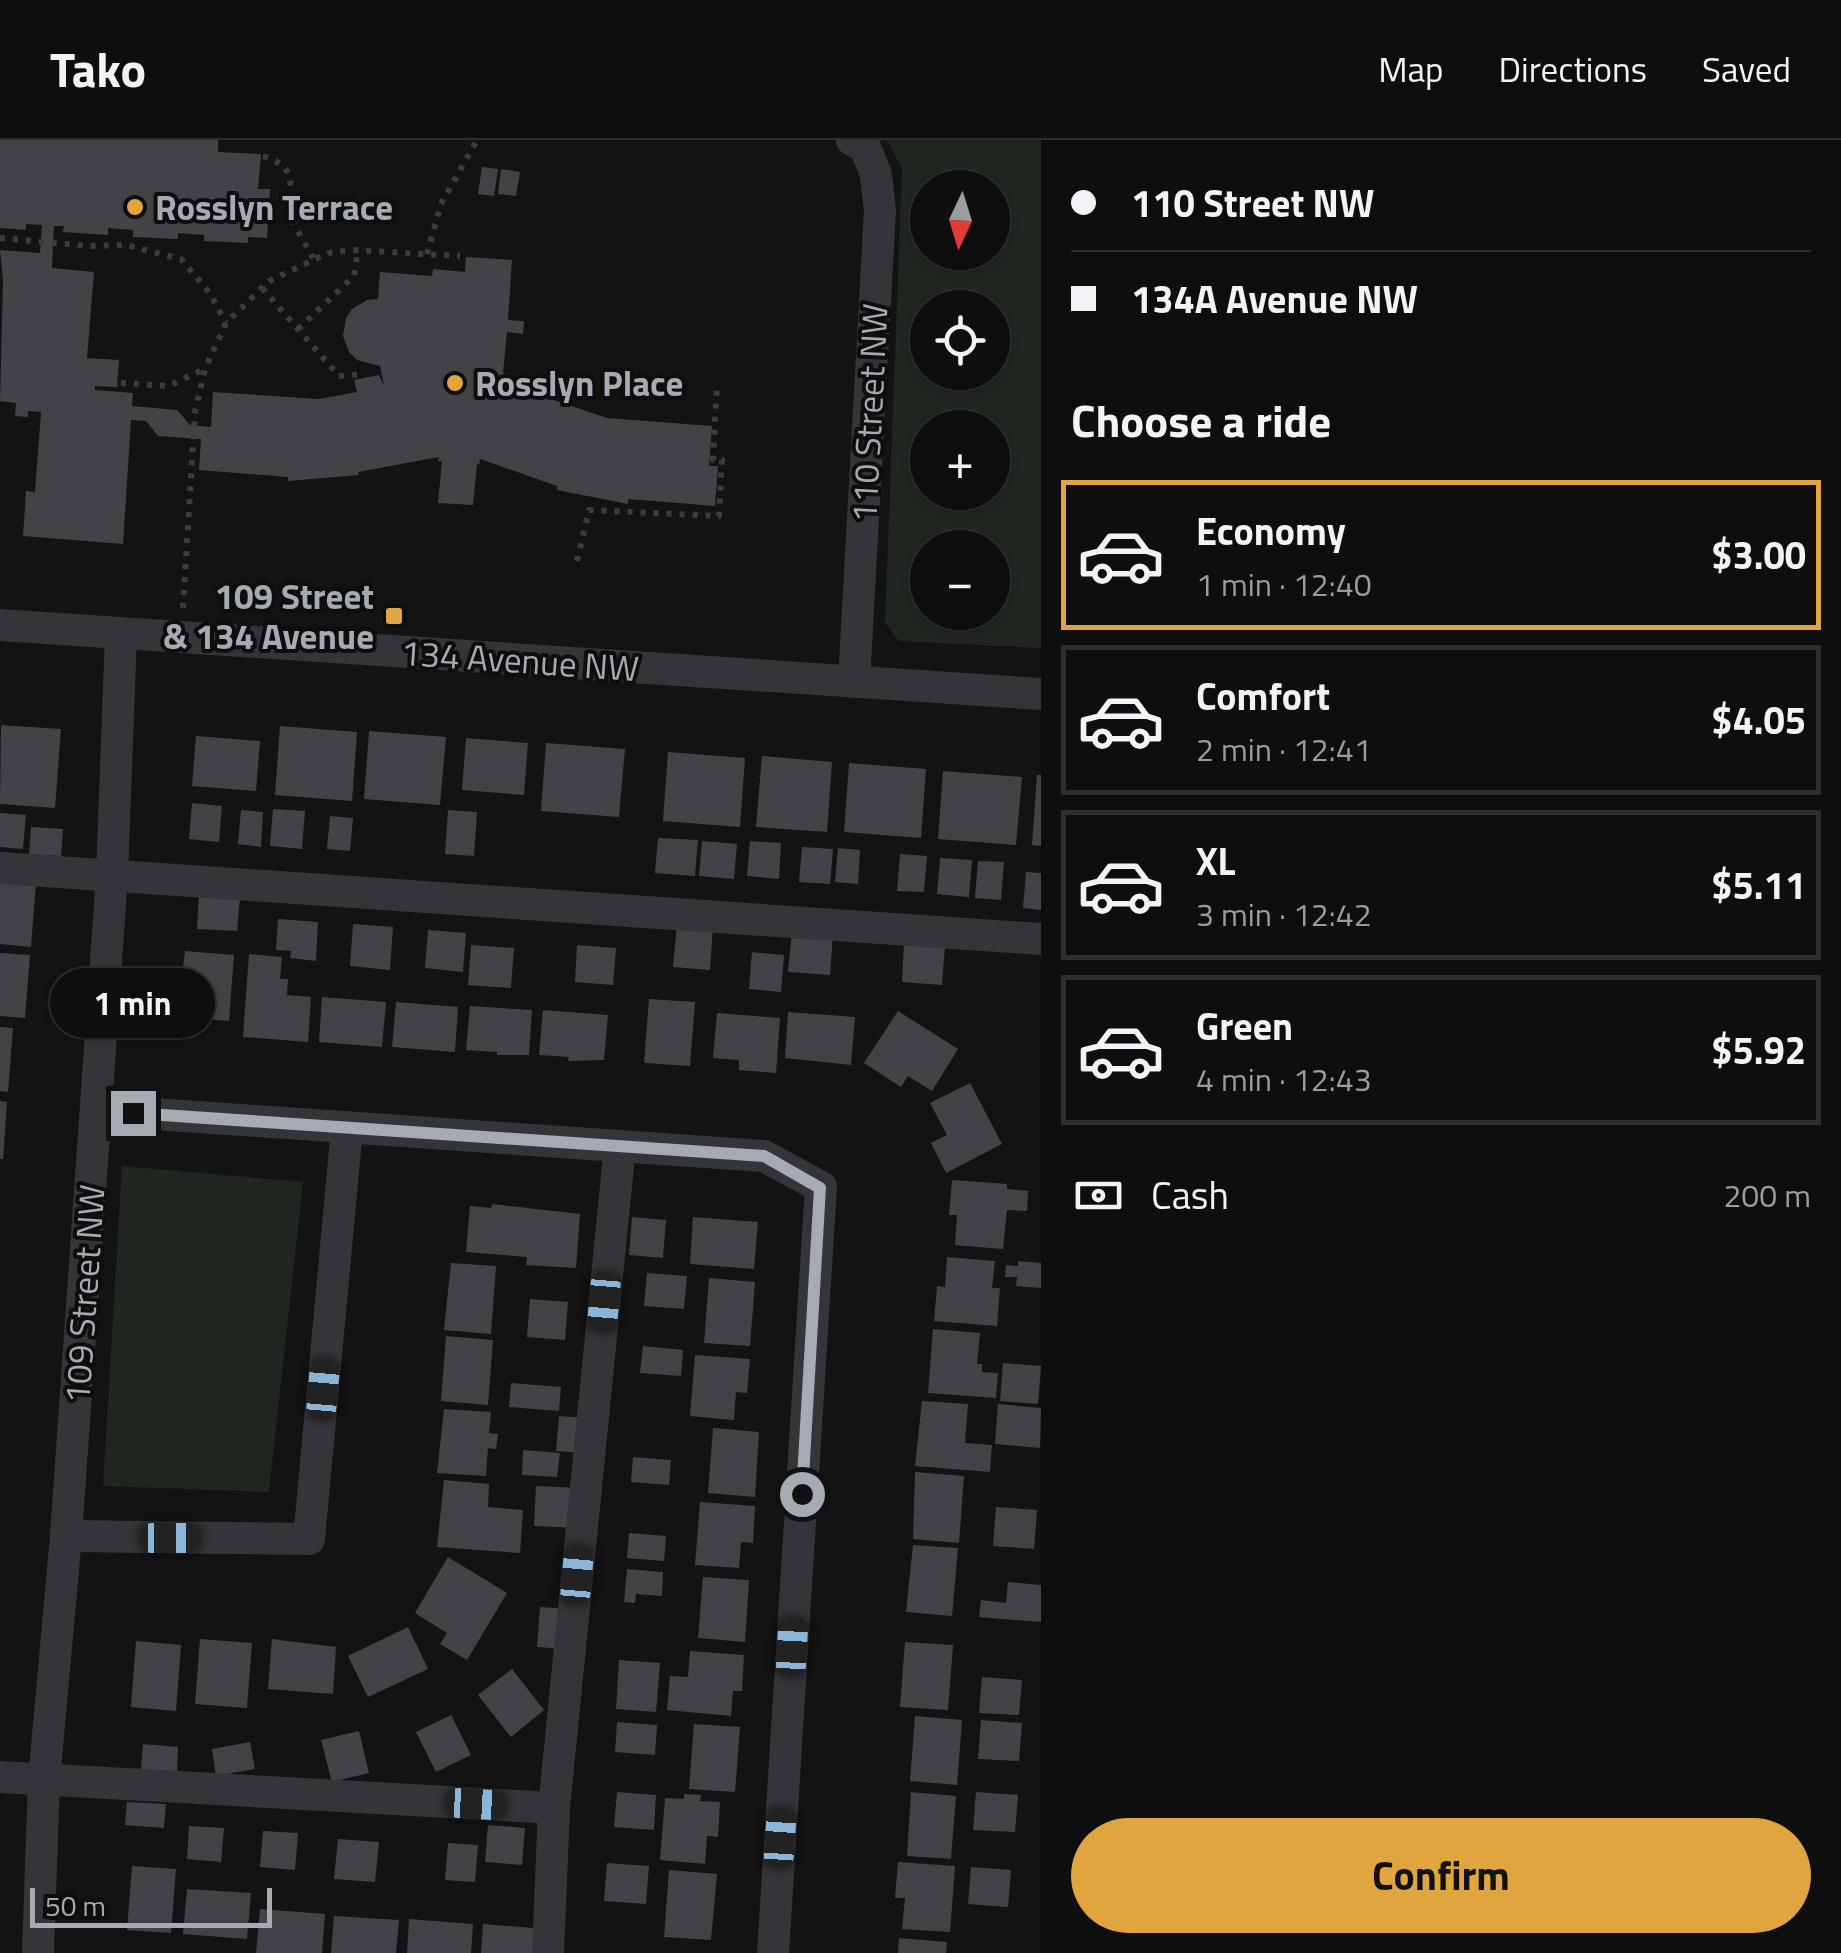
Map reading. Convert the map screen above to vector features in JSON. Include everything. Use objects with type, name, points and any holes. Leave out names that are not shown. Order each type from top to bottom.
[{"type":"street","name":"110 Street NW","points":[[854,682],[880,210],[876,176],[858,143]]},
{"type":"street","name":"134 Avenue NW","points":[[0,625],[1041,694]]},
{"type":"street","name":"109 Street NW","points":[[38,1953],[44,1780],[66,1536],[112,874],[120,634]]},
{"type":"street","points":[[0,868],[1041,939]]},
{"type":"street","points":[[97,1110],[764,1156],[820,1188],[773,1953]]},
{"type":"street","points":[[66,1536],[309,1539],[348,1128]]},
{"type":"street","points":[[548,1953],[554,1808],[620,1146]]},
{"type":"street","points":[[0,1776],[554,1808]]},
{"type":"path","points":[[427,254],[441,204],[478,140]]},
{"type":"path","points":[[263,156],[280,162],[290,175],[294,222],[313,258]]},
{"type":"path","points":[[0,238],[88,246],[126,245],[181,259],[210,292],[226,322]]},
{"type":"path","points":[[298,328],[354,276],[358,250]]},
{"type":"path","points":[[181,638],[194,421],[205,368],[226,322],[262,288],[313,258],[358,250],[460,256]]},
{"type":"path","points":[[262,288],[339,376],[363,374]]},
{"type":"path","points":[[122,383],[170,386],[205,368]]},
{"type":"path","points":[[577,561],[589,510],[719,516],[722,460],[713,460],[717,383]]},
{"type":"shaded area","points":[[887,140],[1041,140],[1041,648],[899,641],[885,623],[902,169]]},
{"type":"shaded area","points":[[122,1166],[303,1182],[269,1492],[103,1486]]},
{"type":"building","points":[[0,140],[218,140],[218,152],[261,154],[258,189],[270,189],[267,238],[248,237],[248,243],[204,241],[204,235],[178,233],[178,239],[133,237],[133,230],[108,228],[108,235],[63,232],[64,226],[54,226],[52,268],[94,272],[87,358],[119,360],[117,387],[95,386],[95,390],[133,393],[132,406],[177,410],[190,425],[211,427],[213,392],[319,399],[357,392],[354,380],[379,375],[384,386],[380,366],[357,360],[343,336],[352,309],[367,300],[378,299],[380,272],[432,276],[433,269],[465,272],[466,257],[512,260],[508,320],[524,321],[523,334],[507,332],[503,373],[527,381],[524,390],[607,418],[712,426],[709,466],[718,466],[715,506],[628,499],[628,504],[557,490],[557,486],[480,459],[473,505],[438,503],[442,461],[438,461],[439,457],[358,472],[359,475],[288,481],[288,477],[199,470],[201,439],[158,436],[146,421],[131,420],[123,544],[23,536],[26,491],[35,492],[41,412],[15,416],[16,403],[0,401],[0,250],[40,253],[42,225],[26,224],[26,230],[0,228]]},
{"type":"building","points":[[482,167],[498,169],[494,196],[478,194]]},
{"type":"building","points":[[501,169],[520,172],[516,196],[498,194]]},
{"type":"building","points":[[1,725],[61,729],[55,808],[0,804]]},
{"type":"building","points":[[280,726],[357,732],[352,801],[275,795]]},
{"type":"building","points":[[369,731],[446,737],[440,805],[364,799]]},
{"type":"building","points":[[196,736],[260,741],[256,791],[192,786]]},
{"type":"building","points":[[466,738],[528,743],[524,795],[462,790]]},
{"type":"building","points":[[546,743],[625,749],[619,817],[541,811]]},
{"type":"building","points":[[668,752],[745,758],[740,827],[663,821]]},
{"type":"building","points":[[762,756],[832,762],[827,832],[756,827]]},
{"type":"building","points":[[849,763],[926,769],[921,838],[844,832]]},
{"type":"building","points":[[943,771],[1022,777],[1016,845],[938,839]]},
{"type":"building","points":[[1037,775],[1041,775],[1041,846],[1032,845]]},
{"type":"building","points":[[192,803],[222,806],[219,842],[189,839]]},
{"type":"building","points":[[273,809],[305,811],[302,849],[270,846]]},
{"type":"building","points":[[241,810],[263,812],[261,847],[238,844]]},
{"type":"building","points":[[448,810],[477,812],[474,856],[445,854]]},
{"type":"building","points":[[0,813],[26,815],[23,849],[0,847]]},
{"type":"building","points":[[330,816],[353,818],[350,851],[327,849]]},
{"type":"building","points":[[31,827],[63,829],[61,856],[29,854]]},
{"type":"building","points":[[658,838],[698,840],[695,876],[655,873]]},
{"type":"building","points":[[702,841],[737,844],[734,879],[699,876]]},
{"type":"building","points":[[750,841],[781,843],[779,879],[747,876]]},
{"type":"building","points":[[802,847],[833,849],[830,884],[799,882]]},
{"type":"building","points":[[838,848],[860,850],[858,884],[835,882]]},
{"type":"building","points":[[900,854],[927,856],[924,892],[897,891]]},
{"type":"building","points":[[940,858],[972,860],[969,897],[937,894]]},
{"type":"building","points":[[978,861],[1004,862],[1001,900],[975,898]]},
{"type":"building","points":[[1026,872],[1041,873],[1041,910],[1023,908]]},
{"type":"building","points":[[0,879],[36,882],[31,947],[0,944]]},
{"type":"building","points":[[199,894],[240,898],[237,931],[197,929]]},
{"type":"building","points":[[278,919],[318,922],[316,961],[290,958],[291,951],[276,950]]},
{"type":"building","points":[[353,924],[393,927],[390,970],[350,966]]},
{"type":"building","points":[[677,924],[713,927],[710,970],[673,967]]},
{"type":"building","points":[[428,930],[466,933],[463,972],[425,968]]},
{"type":"building","points":[[792,931],[833,934],[830,975],[788,972]]},
{"type":"building","points":[[904,943],[945,946],[942,985],[902,982]]},
{"type":"building","points":[[471,945],[514,948],[511,988],[468,985]]},
{"type":"building","points":[[577,945],[616,948],[613,985],[575,982]]},
{"type":"building","points":[[185,951],[234,955],[229,1021],[177,1017]]},
{"type":"building","points":[[752,952],[784,955],[781,992],[749,989]]},
{"type":"building","points":[[0,953],[30,955],[25,1018],[0,1016]]},
{"type":"building","points":[[249,954],[282,957],[280,979],[288,979],[287,995],[311,997],[308,1042],[243,1037]]},
{"type":"building","points":[[322,997],[386,1002],[382,1047],[319,1042]]},
{"type":"building","points":[[649,999],[695,1002],[690,1066],[644,1063]]},
{"type":"building","points":[[396,1002],[458,1007],[455,1052],[392,1047]]},
{"type":"building","points":[[470,1006],[532,1010],[529,1055],[466,1050]]},
{"type":"building","points":[[543,1010],[608,1015],[604,1060],[568,1061],[569,1057],[539,1055]]},
{"type":"building","points":[[898,1011],[958,1049],[932,1091],[908,1076],[901,1087],[864,1063]]},
{"type":"building","points":[[788,1012],[855,1017],[851,1065],[785,1058]]},
{"type":"building","points":[[717,1013],[780,1018],[776,1073],[739,1070],[739,1060],[713,1058]]},
{"type":"building","points":[[0,1027],[13,1028],[8,1092],[0,1091]]},
{"type":"building","points":[[970,1083],[1002,1144],[946,1173],[931,1143],[947,1135],[930,1103]]},
{"type":"building","points":[[0,1101],[7,1102],[3,1159],[0,1159]]},
{"type":"building","points":[[952,1180],[1007,1184],[1007,1189],[1028,1191],[1027,1211],[1007,1210],[1003,1249],[955,1245],[957,1215],[949,1215]]},
{"type":"building","points":[[492,1204],[580,1214],[576,1268],[526,1265],[527,1257],[466,1252],[470,1206],[491,1208]]},
{"type":"building","points":[[632,1217],[666,1220],[663,1258],[629,1255]]},
{"type":"building","points":[[693,1217],[758,1222],[754,1269],[690,1264]]},
{"type":"building","points":[[947,1257],[995,1261],[992,1288],[1000,1288],[997,1326],[934,1321],[937,1286],[945,1287]]},
{"type":"building","points":[[1018,1261],[1041,1263],[1041,1288],[1016,1286],[1017,1277],[1005,1277],[1006,1265],[1018,1266]]},
{"type":"building","points":[[451,1263],[496,1266],[491,1334],[444,1330]]},
{"type":"building","points":[[647,1273],[687,1276],[684,1309],[644,1306]]},
{"type":"building","points":[[709,1278],[755,1282],[750,1346],[704,1343]]},
{"type":"building","points":[[530,1299],[568,1302],[565,1340],[527,1337]]},
{"type":"building","points":[[933,1329],[980,1333],[977,1364],[982,1364],[982,1372],[998,1373],[996,1398],[928,1393]]},
{"type":"building","points":[[446,1336],[493,1340],[488,1405],[441,1401]]},
{"type":"building","points":[[643,1346],[683,1350],[681,1376],[640,1373]]},
{"type":"building","points":[[695,1355],[750,1359],[747,1393],[736,1392],[734,1420],[690,1416]]},
{"type":"building","points":[[1003,1363],[1041,1366],[1038,1404],[1000,1401]]},
{"type":"building","points":[[511,1383],[561,1387],[559,1411],[509,1407]]},
{"type":"building","points":[[922,1401],[968,1404],[965,1443],[992,1445],[990,1472],[915,1466]]},
{"type":"building","points":[[998,1404],[1041,1408],[1040,1448],[995,1444]]},
{"type":"building","points":[[444,1409],[491,1412],[489,1433],[498,1434],[496,1449],[488,1448],[486,1476],[437,1473]]},
{"type":"building","points":[[559,1416],[585,1418],[583,1453],[556,1451]]},
{"type":"building","points":[[713,1428],[759,1432],[755,1497],[708,1493]]},
{"type":"building","points":[[523,1450],[560,1453],[557,1477],[522,1475]]},
{"type":"building","points":[[633,1457],[671,1460],[669,1485],[631,1482]]},
{"type":"building","points":[[915,1472],[964,1476],[959,1543],[913,1539]]},
{"type":"building","points":[[444,1480],[489,1484],[488,1507],[523,1510],[520,1553],[437,1547]]},
{"type":"building","points":[[536,1486],[579,1488],[578,1528],[534,1526]]},
{"type":"building","points":[[700,1502],[755,1506],[753,1543],[741,1542],[739,1568],[695,1565]]},
{"type":"building","points":[[996,1507],[1037,1510],[1034,1549],[993,1546]]},
{"type":"building","points":[[629,1533],[666,1536],[664,1561],[627,1558]]},
{"type":"building","points":[[913,1545],[958,1548],[952,1616],[906,1612]]},
{"type":"building","points":[[448,1557],[507,1593],[467,1660],[440,1644],[447,1633],[415,1613]]},
{"type":"building","points":[[627,1569],[663,1572],[662,1596],[636,1594],[635,1603],[624,1602]]},
{"type":"building","points":[[703,1577],[749,1580],[745,1642],[698,1638]]},
{"type":"building","points":[[1008,1582],[1041,1585],[1041,1622],[979,1617],[981,1600],[1006,1603]]},
{"type":"building","points":[[540,1607],[569,1609],[566,1649],[537,1647]]},
{"type":"building","points":[[408,1627],[428,1669],[368,1697],[348,1656]]},
{"type":"building","points":[[200,1639],[252,1643],[247,1708],[195,1704]]},
{"type":"building","points":[[272,1639],[336,1647],[333,1694],[268,1689]]},
{"type":"building","points":[[136,1641],[181,1645],[176,1711],[131,1707]]},
{"type":"building","points":[[905,1642],[953,1645],[948,1710],[900,1707]]},
{"type":"building","points":[[690,1651],[744,1655],[742,1691],[733,1691],[731,1716],[667,1710],[670,1676],[688,1677]]},
{"type":"building","points":[[619,1660],[660,1663],[656,1712],[616,1709]]},
{"type":"building","points":[[512,1669],[544,1710],[511,1737],[478,1695]]},
{"type":"building","points":[[982,1677],[1022,1680],[1019,1715],[979,1713]]},
{"type":"building","points":[[451,1715],[471,1755],[436,1772],[416,1732]]},
{"type":"building","points":[[915,1716],[962,1720],[957,1785],[910,1781]]},
{"type":"building","points":[[981,1720],[1022,1723],[1019,1761],[978,1759]]},
{"type":"building","points":[[617,1722],[657,1725],[655,1755],[615,1752]]},
{"type":"building","points":[[694,1724],[740,1727],[735,1792],[689,1789]]},
{"type":"building","points":[[359,1731],[369,1773],[332,1782],[321,1740]]},
{"type":"building","points":[[250,1742],[255,1769],[216,1776],[212,1749]]},
{"type":"building","points":[[143,1744],[178,1747],[177,1773],[141,1770]]},
{"type":"building","points":[[617,1792],[656,1795],[654,1830],[614,1827]]},
{"type":"building","points":[[911,1792],[956,1796],[951,1859],[907,1856]]},
{"type":"building","points":[[976,1792],[1018,1795],[1015,1832],[973,1830]]},
{"type":"building","points":[[684,1794],[701,1795],[700,1801],[720,1802],[718,1837],[707,1836],[705,1864],[660,1860],[665,1798],[684,1799]]},
{"type":"building","points":[[127,1802],[166,1804],[164,1828],[125,1825]]},
{"type":"building","points":[[488,1825],[525,1828],[522,1865],[485,1862]]},
{"type":"building","points":[[189,1826],[224,1828],[221,1862],[187,1859]]},
{"type":"building","points":[[263,1831],[298,1833],[295,1870],[260,1867]]},
{"type":"building","points":[[338,1839],[379,1842],[375,1882],[334,1879]]},
{"type":"building","points":[[448,1843],[478,1845],[475,1882],[445,1880]]},
{"type":"building","points":[[898,1862],[955,1866],[950,1932],[902,1929],[905,1898],[895,1898]]},
{"type":"building","points":[[607,1863],[649,1866],[646,1904],[604,1901]]},
{"type":"building","points":[[132,1866],[176,1869],[171,1933],[127,1930]]},
{"type":"building","points":[[971,1867],[1011,1870],[1008,1907],[968,1904]]},
{"type":"building","points":[[669,1870],[717,1874],[711,1940],[664,1937]]},
{"type":"building","points":[[187,1889],[251,1893],[247,1939],[183,1934]]},
{"type":"building","points":[[260,1909],[325,1914],[322,1953],[256,1953]]},
{"type":"building","points":[[334,1916],[399,1920],[396,1953],[331,1953]]},
{"type":"building","points":[[409,1919],[473,1924],[471,1953],[407,1953]]},
{"type":"building","points":[[483,1924],[546,1929],[545,1953],[481,1953]]},
{"type":"building","points":[[899,1938],[947,1942],[946,1953],[898,1953]]},
{"type":"place","name":"Rosslyn Terrace","points":[[135,207]]},
{"type":"place","name":"Rosslyn Place","points":[[455,383]]},
{"type":"place","name":"109 Street & 134 Avenue","points":[[394,616]]},
{"type":"route","points":[[133,1113],[764,1156],[820,1188],[802,1494]]}]
